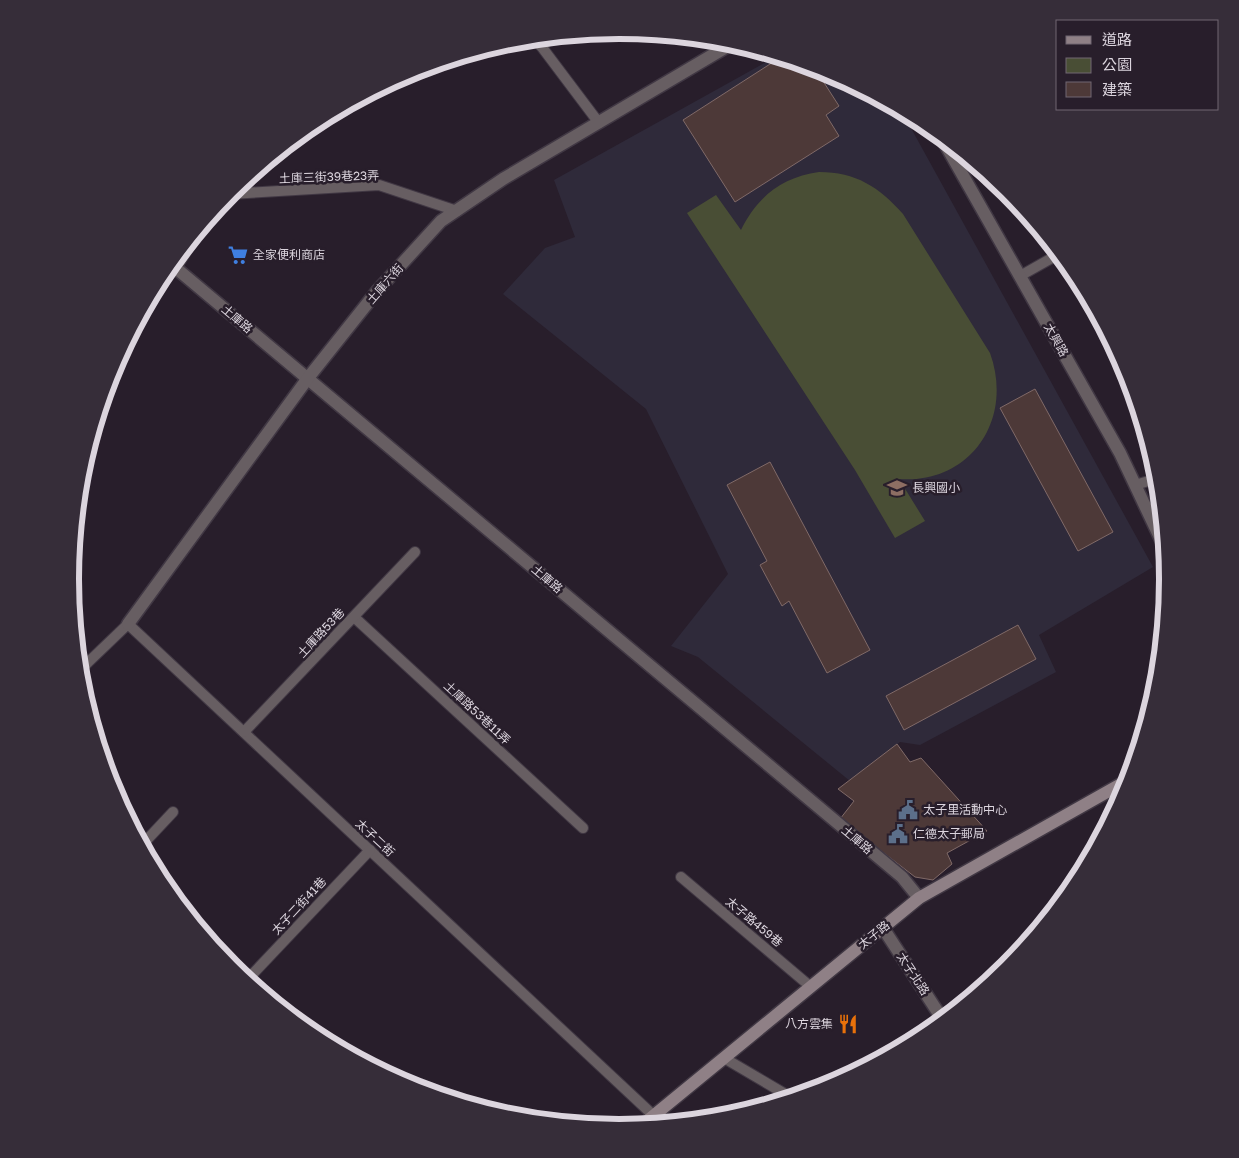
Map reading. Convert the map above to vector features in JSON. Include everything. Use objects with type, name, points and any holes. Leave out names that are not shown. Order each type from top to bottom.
[{"type":"street","name":"土庫六街","points":[[128,624],[308,378],[378,290],[441,221],[503,180],[723,49]]},
{"type":"street","name":"太興路","points":[[949,151],[1120,453],[1158,531]]},
{"type":"street","name":"土庫路","points":[[177,269],[902,877],[920,898]]},
{"type":"street","name":"太子路","points":[[651,1118],[920,898],[1119,785]]},
{"type":"street","name":"太子北路","points":[[883,928],[939,1014]]},
{"type":"lane","points":[[540,45],[599,123]]},
{"type":"lane","name":"土庫三街39巷23弄","points":[[241,193],[379,185],[457,210]]},
{"type":"lane","points":[[1020,276],[1053,258]]},
{"type":"lane","points":[[1135,485],[1150,481]]},
{"type":"lane","name":"土庫路53巷","points":[[244,732],[415,552]]},
{"type":"lane","name":"土庫路53巷11弄","points":[[354,616],[583,828]]},
{"type":"lane","points":[[86,664],[128,624]]},
{"type":"lane","name":"太子二街","points":[[128,624],[654,1116]]},
{"type":"lane","points":[[147,840],[173,812]]},
{"type":"lane","name":"太子二街41巷","points":[[252,975],[370,850]]},
{"type":"lane","name":"太子路459巷","points":[[681,877],[811,987]]},
{"type":"lane","points":[[724,1058],[784,1094]]},
{"type":"shaded area","name":"長興國小","points":[[770,60],[793,67],[858,94],[908,122],[1153,567],[1039,635],[1056,672],[920,745],[900,742],[850,781],[698,657],[671,646],[728,574],[646,409],[503,294],[545,248],[575,237],[554,180]]},
{"type":"green space","points":[[819,172],[844,175],[866,183],[885,196],[903,214],[990,353],[996,378],[996,401],[991,423],[980,443],[966,459],[947,471],[925,478],[899,479],[925,521],[895,538],[855,470],[687,213],[716,195],[741,230],[747,218],[772,190],[793,179]]},
{"type":"building","points":[[774,61],[821,78],[839,106],[826,115],[839,136],[735,202],[683,120]]},
{"type":"building","points":[[1035,389],[1113,532],[1078,551],[1000,408]]},
{"type":"building","points":[[770,462],[870,650],[827,673],[789,601],[782,606],[760,565],[767,561],[727,485]]},
{"type":"building","points":[[1018,625],[1036,659],[904,730],[886,696]]},
{"type":"building","name":"太子里活動中心","points":[[897,744],[910,762],[921,758],[987,831],[947,853],[952,864],[933,880],[915,877],[840,819],[854,801],[838,789]]},
{"type":"place","name":"全家便利商店","points":[[238,255]]},
{"type":"place","name":"長興國小","points":[[897,488]]},
{"type":"place","name":"太子里活動中心","points":[[908,810]]},
{"type":"place","name":"仁德太子郵局","points":[[898,834]]},
{"type":"place","name":"八方雲集","points":[[848,1024]]}]
